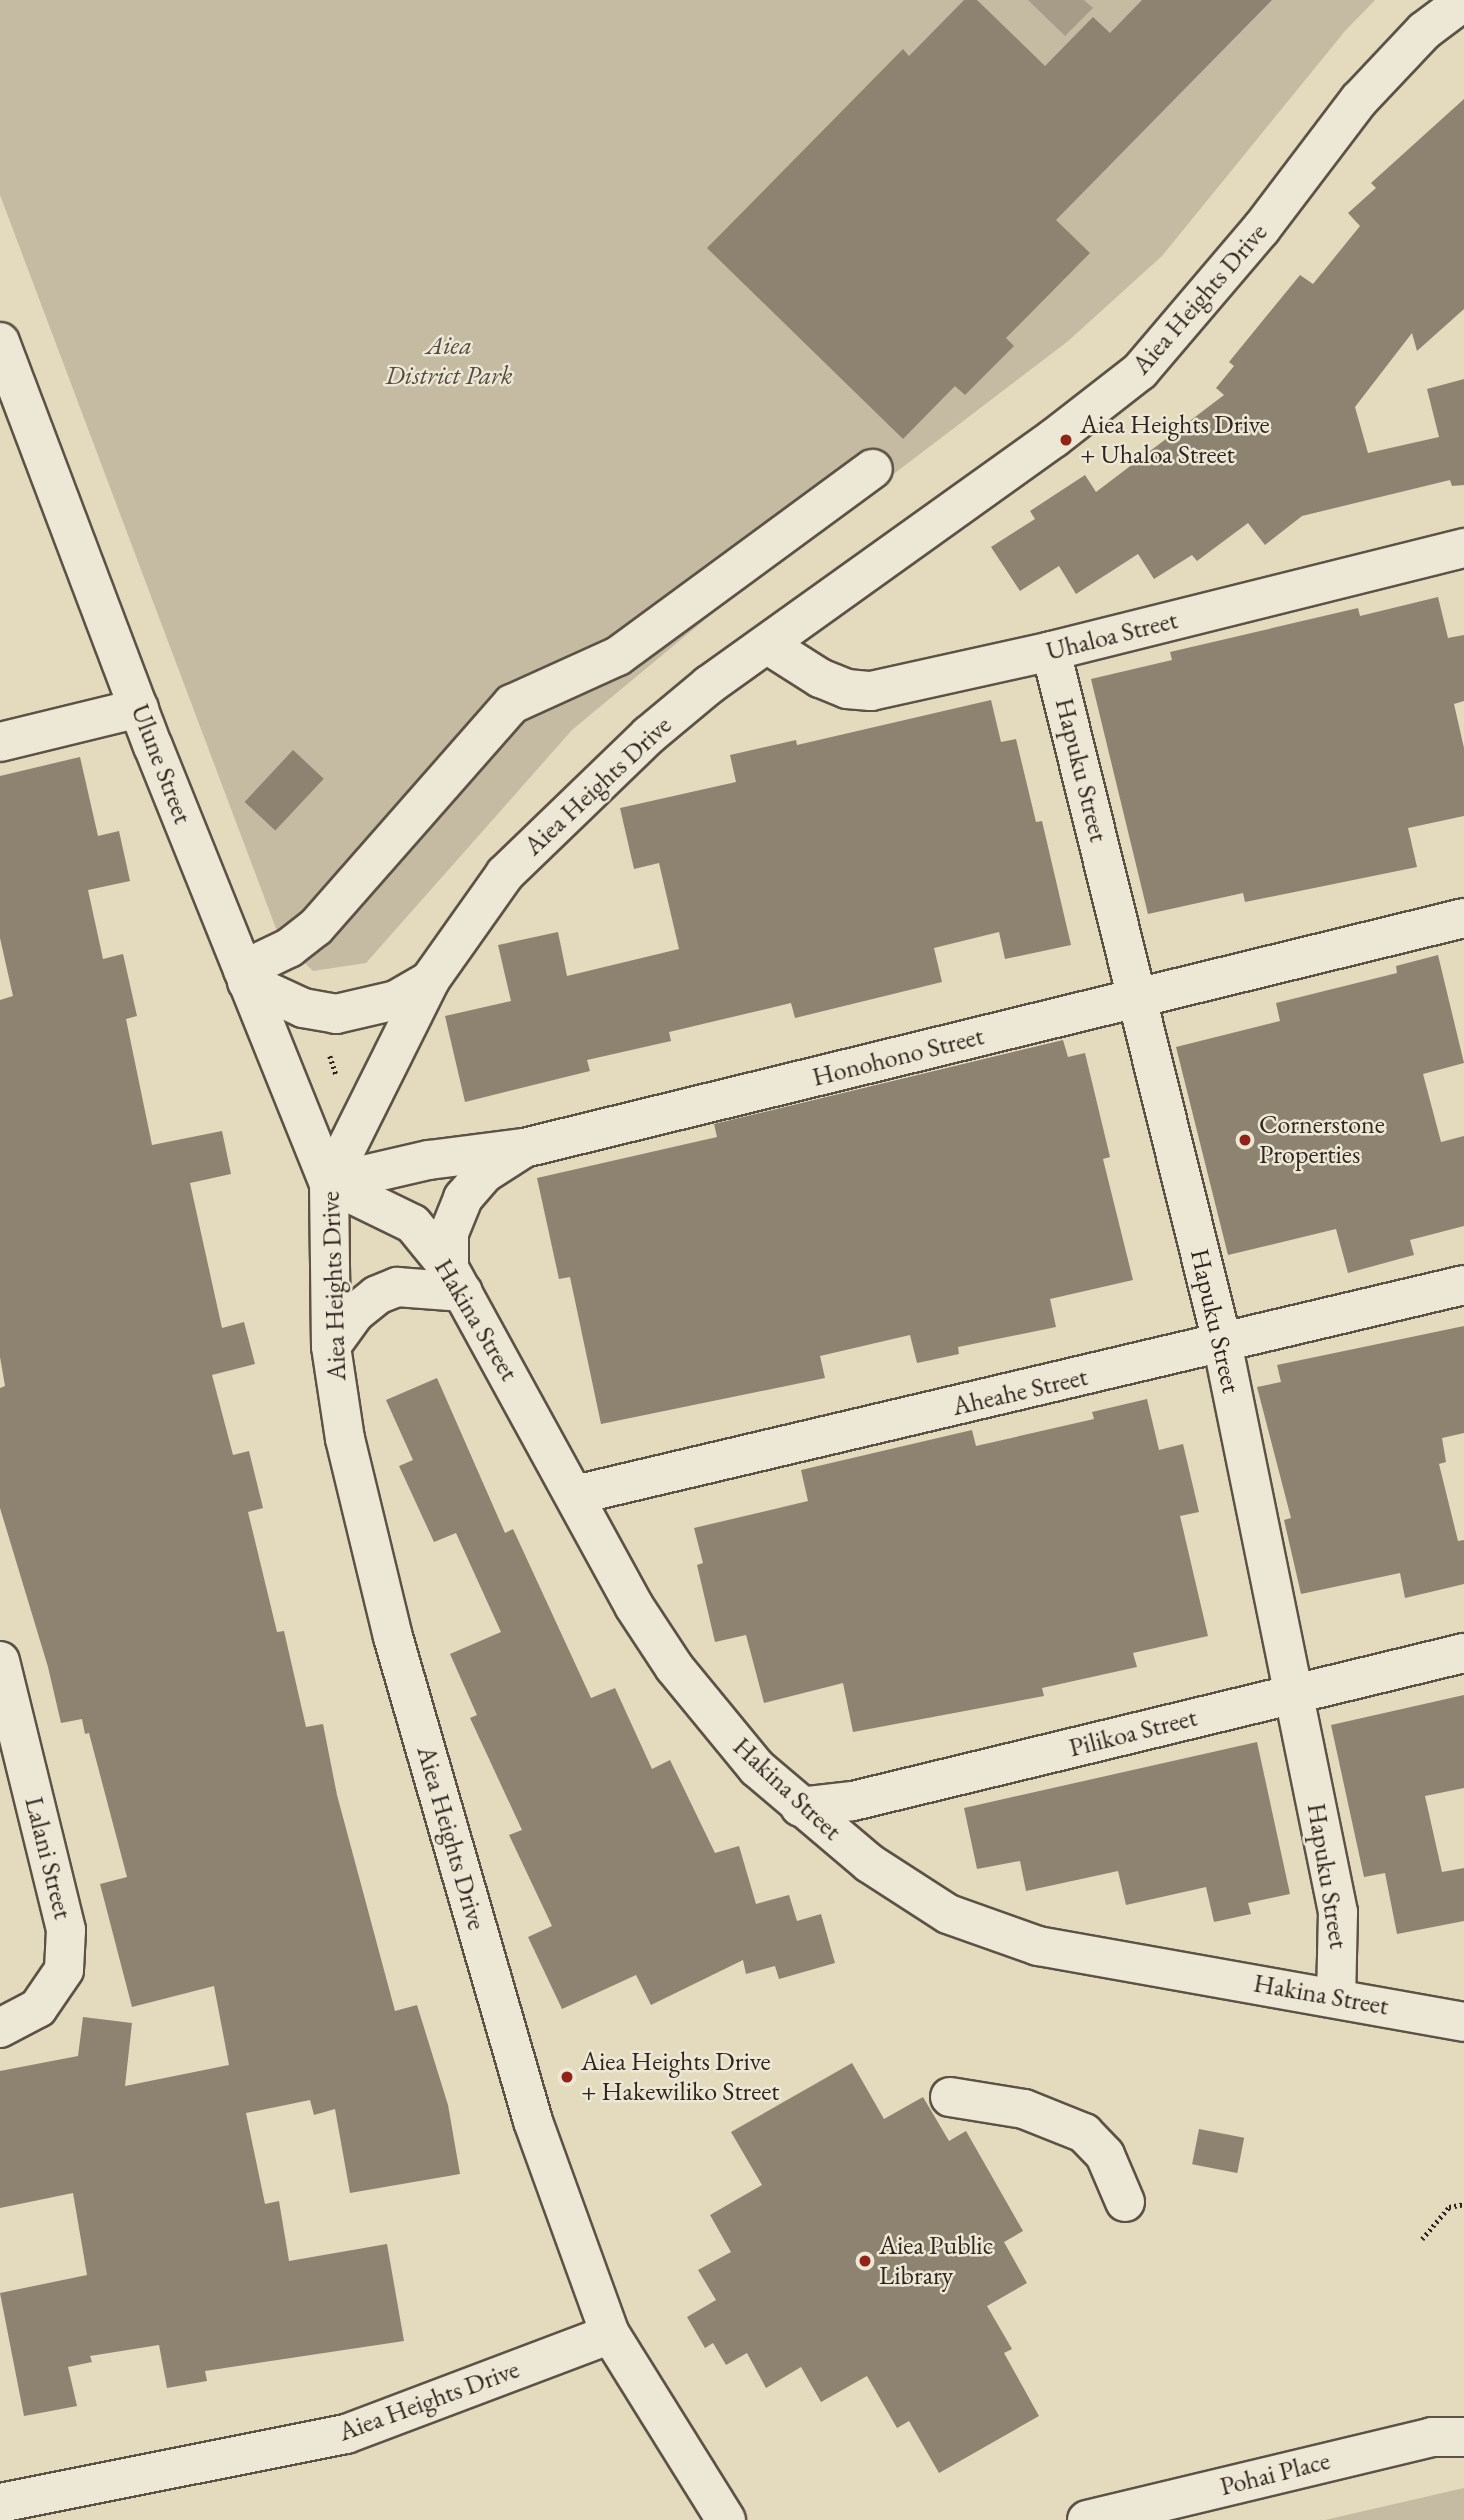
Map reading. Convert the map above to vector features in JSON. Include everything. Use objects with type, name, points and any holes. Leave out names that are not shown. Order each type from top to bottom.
[{"type":"street","name":"Aiea Heights Drive","points":[[0,2503],[59,2506],[346,2434],[610,2334],[533,2121],[393,1637],[345,1439],[331,1346],[329,1183],[430,980],[505,874],[575,804],[709,685],[768,645],[1140,371],[1253,240],[1360,100],[1424,31],[1464,1]]},
{"type":"street","name":"Ulune Street","points":[[0,342],[139,708],[329,1183]]},
{"type":"street","points":[[430,980],[396,1000],[336,1014],[303,1008],[245,976],[316,927],[512,704],[618,656],[873,469]]},
{"type":"street","name":"Uhaloa Street","points":[[768,645],[820,678],[847,689],[870,691],[1051,651],[1464,548]]},
{"type":"street","name":"Hapuku Street","points":[[1051,651],[1222,1342],[1338,1912],[1340,1965],[1336,1997]]},
{"type":"street","points":[[0,743],[139,708]]},
{"type":"street","name":"Honohono Street","points":[[329,1183],[429,1160],[524,1148],[1464,918]]},
{"type":"street","points":[[331,1346],[355,1313],[377,1295],[397,1287],[456,1280],[449,1233],[463,1198],[485,1173],[524,1148]]},
{"type":"street","name":"Hakina Street","points":[[329,1183],[413,1224],[456,1280],[634,1606],[674,1667],[757,1768],[869,1863],[948,1914],[1038,1946],[1336,1997],[1464,2022]]},
{"type":"street","name":"Aheahe Street","points":[[575,1495],[1464,1285]]},
{"type":"street","name":"Pilikoa Street","points":[[800,1807],[853,1801],[1464,1653]]},
{"type":"street","name":"Lalani Street","points":[[0,1661],[66,1930],[64,1970],[38,2008],[0,2028]]},
{"type":"street","points":[[950,2097],[1024,2109],[1084,2133],[1105,2155],[1125,2202]]},
{"type":"street","points":[[610,2334],[726,2520]]},
{"type":"street","name":"Pohai Place","points":[[1087,2520],[1432,2437],[1464,2437]]},
{"type":"path","points":[[330,1083],[339,1080],[328,1052],[338,1049]]},
{"type":"path","points":[[1422,2239],[1449,2207],[1464,2204]]},
{"type":"green space","name":"Aiea District Park","points":[[0,0],[1375,0],[1345,31],[1162,256],[1067,342],[731,598],[572,730],[366,963],[313,971],[280,939],[0,195]]},
{"type":"green space","points":[[1464,2488],[1464,2520],[1325,2520]]},
{"type":"shaded area","points":[[1028,0],[1084,0],[1093,8],[1065,36]]},
{"type":"building","points":[[964,0],[977,0],[1045,66],[1093,17],[1110,33],[1142,0],[1272,0],[1056,220],[1090,253],[1006,338],[1014,346],[965,395],[955,386],[903,439],[707,248],[903,49],[909,56]]},
{"type":"building","points":[[1464,99],[1464,309],[1417,351],[1412,333],[1355,407],[1368,453],[1439,437],[1427,389],[1464,379],[1464,485],[1452,486],[1450,480],[1302,516],[1265,545],[1248,523],[1197,561],[1192,555],[1154,579],[1138,554],[1076,594],[1059,566],[1020,591],[991,547],[1035,519],[1030,511],[1085,475],[1096,492],[1224,395],[1216,388],[1234,366],[1229,362],[1300,275],[1313,284],[1360,226],[1348,213],[1376,188],[1371,183]]},
{"type":"building","points":[[1438,597],[1448,638],[1464,635],[1464,701],[1454,704],[1464,748],[1464,816],[1408,828],[1417,867],[1245,902],[1243,893],[1148,914],[1091,679],[1172,660],[1170,652],[1358,608],[1360,616]]},
{"type":"building","points":[[991,700],[1001,742],[1016,739],[1036,822],[1042,821],[1071,945],[1005,959],[999,932],[934,948],[942,982],[795,1018],[791,1003],[669,1032],[671,1041],[587,1060],[590,1071],[465,1102],[445,1016],[511,1001],[498,945],[558,932],[567,976],[679,949],[659,863],[634,869],[620,808],[736,782],[730,755],[796,740],[797,745]]},
{"type":"building","points":[[293,750],[324,779],[275,831],[245,802]]},
{"type":"building","points":[[80,757],[98,836],[119,831],[130,881],[88,890],[103,959],[123,954],[137,1016],[126,1019],[152,1145],[222,1131],[231,1174],[190,1183],[222,1328],[244,1322],[255,1364],[212,1375],[233,1455],[249,1451],[263,1508],[248,1512],[277,1632],[284,1631],[306,1727],[323,1724],[337,1795],[395,2011],[417,2005],[448,2105],[460,2174],[350,2193],[335,2109],[314,2115],[310,2100],[246,2113],[265,2204],[279,2201],[289,2261],[387,2244],[404,2341],[205,2371],[207,2381],[167,2388],[159,2345],[90,2356],[92,2362],[68,2367],[77,2406],[24,2416],[0,2293],[87,2275],[73,2193],[0,2208],[0,2071],[78,2056],[83,2017],[132,2023],[125,2086],[229,2065],[214,1986],[132,2007],[100,1884],[127,1877],[89,1733],[85,1734],[82,1719],[61,1723],[48,1667],[0,1508],[0,1388],[5,1386],[0,1357],[0,1000],[13,996],[0,938],[0,776]]},
{"type":"building","points":[[1438,955],[1464,1063],[1423,1074],[1441,1142],[1464,1136],[1464,1226],[1410,1240],[1414,1255],[1348,1273],[1336,1229],[1228,1255],[1176,1047],[1280,1021],[1276,1003],[1397,973],[1396,966]]},
{"type":"building","points":[[1063,1040],[1068,1057],[1085,1053],[1110,1157],[1103,1159],[1133,1280],[1050,1299],[1056,1327],[958,1347],[959,1354],[917,1363],[910,1335],[820,1356],[825,1378],[601,1424],[570,1277],[559,1279],[537,1178],[717,1137],[714,1124]]},
{"type":"building","points":[[1464,1326],[1464,1433],[1442,1438],[1446,1462],[1439,1464],[1458,1541],[1464,1540],[1464,1584],[1405,1598],[1400,1573],[1301,1594],[1284,1520],[1291,1518],[1257,1387],[1281,1382],[1277,1365]]},
{"type":"building","points":[[437,1378],[505,1533],[513,1529],[591,1698],[615,1688],[652,1769],[670,1760],[715,1853],[739,1846],[756,1904],[789,1895],[797,1921],[821,1914],[835,1963],[779,1979],[775,1966],[746,1974],[743,1960],[651,2005],[636,1975],[562,2009],[528,1937],[552,1926],[509,1835],[522,1830],[470,1718],[477,1715],[450,1654],[501,1632],[456,1533],[434,1542],[399,1466],[413,1460],[386,1400]]},
{"type":"building","points":[[1147,1399],[1159,1450],[1183,1444],[1199,1512],[1180,1516],[1208,1636],[1133,1653],[1137,1667],[1042,1688],[1044,1696],[853,1732],[843,1683],[764,1703],[746,1635],[715,1642],[697,1565],[703,1563],[694,1528],[808,1501],[801,1470],[972,1430],[976,1446],[1094,1419],[1092,1412]]},
{"type":"building","points":[[1464,1695],[1464,1788],[1425,1796],[1442,1872],[1464,1868],[1464,1921],[1397,1934],[1385,1873],[1364,1877],[1331,1725]]},
{"type":"building","points":[[1257,1742],[1290,1894],[1248,1903],[1251,1914],[1214,1922],[1206,1887],[1126,1905],[1118,1871],[1026,1891],[1020,1861],[977,1869],[964,1808]]},
{"type":"building","name":"Aiea Public Library","points":[[852,2063],[884,2119],[923,2097],[949,2141],[966,2131],[1023,2231],[1004,2242],[1027,2283],[987,2306],[1012,2349],[1004,2353],[1039,2416],[939,2473],[909,2421],[897,2428],[867,2376],[821,2402],[801,2367],[766,2388],[747,2353],[726,2365],[713,2343],[705,2348],[687,2317],[716,2300],[698,2270],[731,2252],[710,2215],[762,2185],[731,2132]]},
{"type":"building","points":[[1199,2129],[1244,2138],[1237,2173],[1192,2164]]},
{"type":"place","name":"Aiea Heights Drive + Uhaloa Street","points":[[1066,440]]},
{"type":"place","name":"Cornerstone Properties","points":[[1245,1140]]},
{"type":"place","name":"Aiea Heights Drive + Hakewiliko Street","points":[[567,2077]]},
{"type":"place","name":"Aiea Public Library","points":[[865,2261]]}]
